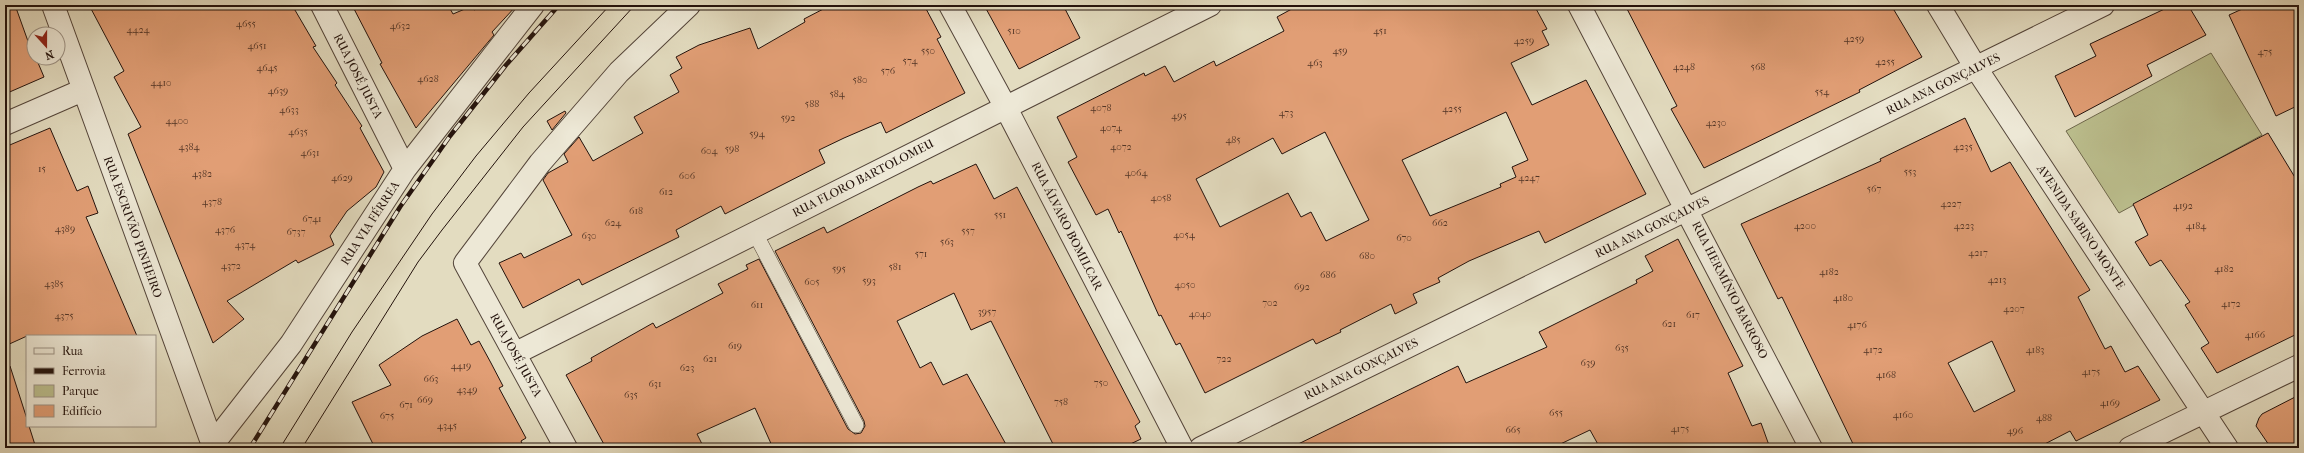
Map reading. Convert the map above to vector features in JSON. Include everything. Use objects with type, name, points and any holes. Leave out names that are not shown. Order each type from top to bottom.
[{"type":"street","name":"RUA ESCRIVÃO PINHEIRO","points":[[53,5],[214,446]]},
{"type":"street","name":"RUA JOSÉ JUSTA","points":[[322,5],[405,169]]},
{"type":"street","name":"RUA VIA FÉRREA","points":[[214,446],[291,344],[405,169],[532,5]]},
{"type":"street","name":"RUA JOSÉ JUSTA","points":[[566,448],[516,353],[465,263],[540,163],[619,72],[689,5]]},
{"type":"street","name":"RUA ÁLVARO BOMILCAR","points":[[950,5],[1005,106],[1182,448]]},
{"type":"street","name":"RUA FLORO BARTOLOMEU","points":[[516,353],[1005,106],[1210,5]]},
{"type":"street","name":"RUA HERMÍNIO BARROSO","points":[[1579,5],[1688,209],[1811,448]]},
{"type":"street","name":"AVENIDA SABINO MONTE","points":[[1938,5],[1976,68],[2227,448]]},
{"type":"street","name":"RUA ANA GONÇALVES","points":[[1201,448],[2103,5]]},
{"type":"street","points":[[5,124],[83,90]]},
{"type":"street","points":[[2130,448],[2299,366]]},
{"type":"lane","points":[[755,233],[856,425]]},
{"type":"green space","points":[[2211,53],[2262,135],[2119,213],[2066,131]]},
{"type":"building","points":[[5,5],[15,5],[26,36],[26,66],[39,66],[44,77],[5,94]]},
{"type":"building","points":[[89,5],[292,5],[316,46],[313,47],[337,83],[335,85],[362,126],[360,128],[384,172],[376,187],[347,211],[330,236],[334,245],[298,263],[296,260],[227,301],[244,319],[213,343],[128,134],[141,127],[114,77],[124,71]]},
{"type":"building","points":[[352,5],[448,5],[453,14],[472,6],[474,10],[485,5],[517,5],[492,32],[494,35],[416,128],[380,64],[382,63]]},
{"type":"building","points":[[831,5],[924,5],[941,37],[937,39],[965,93],[886,133],[881,122],[819,150],[825,163],[725,214],[721,206],[676,230],[679,237],[582,285],[579,279],[523,308],[499,263],[521,253],[524,258],[572,235],[543,180],[548,173],[568,162],[564,154],[579,137],[593,161],[643,133],[634,117],[679,92],[670,75],[682,68],[676,57],[699,45],[750,28],[758,49],[805,22],[804,19]]},
{"type":"building","points":[[984,5],[1063,5],[1080,38],[1019,69]]},
{"type":"building","points":[[1299,5],[1534,5],[1547,29],[1542,31],[1549,45],[1511,63],[1532,105],[1586,80],[1646,194],[1545,243],[1539,231],[1469,261],[1438,278],[1440,282],[1413,294],[1417,303],[1395,314],[1391,304],[1316,344],[1313,339],[1205,393],[1180,343],[1176,345],[1161,315],[1159,316],[1121,231],[1119,233],[1108,209],[1096,215],[1068,162],[1077,157],[1057,117],[1144,73],[1145,76],[1165,66],[1174,82],[1214,61],[1216,66],[1284,31],[1277,17]],"holes":[[[1506,112],[1528,160],[1512,167],[1516,177],[1500,184],[1501,187],[1430,216],[1402,160]],[[1325,132],[1369,220],[1326,241],[1311,212],[1301,217],[1288,193],[1220,227],[1196,179],[1273,138],[1282,154]]]},
{"type":"building","points":[[1625,5],[1891,5],[1922,57],[1859,90],[1860,92],[1704,168],[1671,109],[1677,106]]},
{"type":"building","points":[[2173,5],[2188,5],[2206,35],[2147,65],[2152,76],[2075,117],[2055,76],[2096,56],[2090,44]]},
{"type":"building","points":[[2251,5],[2299,5],[2299,105],[2276,116],[2229,15]]},
{"type":"building","points":[[565,111],[566,113],[552,130],[547,121]]},
{"type":"building","points":[[1965,118],[1991,172],[2010,162],[2090,290],[2078,297],[2105,349],[2111,346],[2125,372],[2138,366],[2160,400],[2076,441],[2070,431],[2037,448],[1855,448],[1782,297],[1778,299],[1741,224],[1881,161],[1880,159]],"holes":[[[1992,341],[2015,391],[1974,412],[1948,363]]]},
{"type":"building","points":[[50,128],[77,191],[88,186],[98,213],[86,217],[137,335],[26,335],[26,336],[5,346],[5,147]]},
{"type":"building","points":[[2268,133],[2299,184],[2299,333],[2217,373],[2201,348],[2209,343],[2185,305],[2190,302],[2161,260],[2150,266],[2135,242],[2148,235],[2133,204]]},
{"type":"building","points":[[976,164],[994,199],[1017,187],[1140,422],[1135,426],[1141,439],[1122,448],[1055,448],[991,321],[971,330],[954,293],[897,321],[920,368],[931,362],[943,385],[967,374],[1008,448],[773,448],[755,408],[697,434],[704,448],[606,448],[566,375],[592,361],[591,358],[653,323],[656,328],[723,293],[718,284],[748,269],[746,265],[759,259],[848,429],[855,434],[861,433],[865,426],[864,421],[775,251],[824,227],[827,233],[918,187],[931,181],[933,184]]},
{"type":"building","points":[[1678,239],[1743,366],[1728,373],[1752,426],[1761,423],[1770,448],[1600,448],[1590,430],[1552,448],[1290,448],[1458,366],[1466,383],[1547,347],[1539,332],[1637,283],[1636,280],[1653,271],[1645,256]]},
{"type":"building","points":[[457,319],[471,345],[479,341],[503,386],[499,388],[526,438],[521,441],[524,448],[375,448],[352,402],[391,385],[379,365],[422,336]]},
{"type":"building","points":[[10,366],[26,416],[26,427],[29,427],[36,448],[5,448],[5,367]]},
{"type":"building","points":[[2299,395],[2299,448],[2271,448],[2256,426],[2259,418],[2262,414]]},
{"type":"tram line","points":[[280,448],[352,332],[432,214],[476,156],[529,93],[610,5]]},
{"type":"tram line","points":[[302,448],[418,262],[442,230],[523,127],[635,5]]},
{"type":"railway","points":[[250,448],[400,207],[450,136],[506,65],[559,5]]}]
